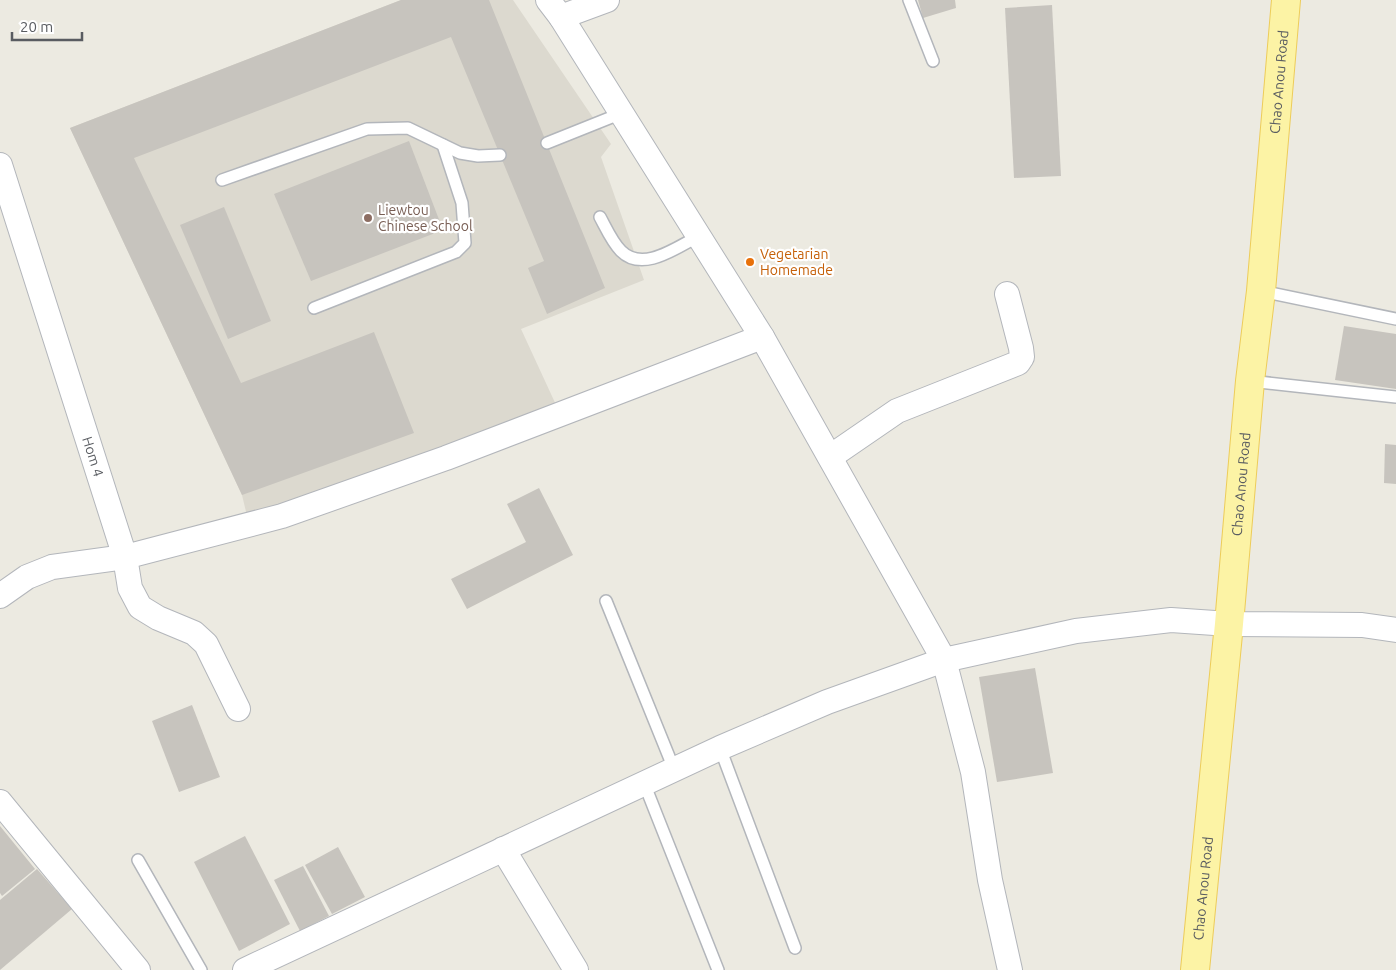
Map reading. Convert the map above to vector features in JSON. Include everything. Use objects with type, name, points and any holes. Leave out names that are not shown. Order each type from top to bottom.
[{"type":"main road","name":"Chao Anou Road","points":[[1195,970],[1229,624],[1250,381],[1261,291],[1286,0]]},
{"type":"street","points":[[606,0],[555,8],[762,337],[944,660],[973,772],[990,880],[1010,970]]},
{"type":"street","name":"Hom 4","points":[[0,165],[125,557],[130,588],[140,607],[158,618],[194,633],[206,644],[238,709]]},
{"type":"street","points":[[830,457],[897,411],[1018,363],[1022,357],[1021,348],[1007,294]]},
{"type":"street","points":[[0,596],[27,577],[52,567],[125,557],[282,516],[446,458],[762,337]]},
{"type":"street","points":[[245,970],[720,748],[827,702],[944,660],[1085,630],[1171,620],[1229,624],[1362,625],[1396,630]]},
{"type":"street","points":[[0,802],[138,970]]},
{"type":"street","points":[[503,849],[576,970]]},
{"type":"lane","points":[[909,0],[933,61]]},
{"type":"lane","points":[[547,143],[622,113]]},
{"type":"lane","points":[[222,180],[367,129],[408,128],[460,153],[478,156],[500,155]]},
{"type":"lane","points":[[314,308],[456,252],[465,242],[462,203],[443,145]]},
{"type":"lane","points":[[600,217],[621,251],[633,258],[644,260],[658,257],[699,236]]},
{"type":"lane","points":[[1261,291],[1396,319]]},
{"type":"lane","points":[[1250,381],[1396,397]]},
{"type":"lane","points":[[606,601],[674,769]]},
{"type":"lane","points":[[720,748],[796,948]]},
{"type":"lane","points":[[644,783],[718,970]]},
{"type":"lane","points":[[138,860],[201,970]]},
{"type":"shaded area","name":"Liewtou Chinese School","points":[[401,0],[513,0],[611,144],[601,157],[644,280],[521,329],[557,407],[248,520],[242,495],[70,128]]},
{"type":"building","points":[[401,0],[489,0],[605,288],[547,314],[528,268],[544,261],[451,37],[134,158],[241,383],[374,332],[414,433],[242,495],[70,128]]},
{"type":"building","points":[[918,0],[955,0],[956,8],[923,18]]},
{"type":"building","points":[[1052,5],[1061,176],[1014,178],[1005,8]]},
{"type":"building","points":[[409,141],[443,230],[311,281],[274,194]]},
{"type":"building","points":[[224,207],[271,321],[228,339],[180,225]]},
{"type":"building","points":[[1344,326],[1396,334],[1396,389],[1335,380]]},
{"type":"building","points":[[1385,444],[1396,445],[1396,484],[1384,483]]},
{"type":"building","points":[[539,488],[573,555],[467,609],[451,579],[526,542],[507,504]]},
{"type":"building","points":[[1035,668],[1053,773],[997,782],[979,677]]},
{"type":"building","points":[[192,705],[220,777],[179,792],[152,721]]},
{"type":"building","points":[[0,826],[35,869],[2,896],[0,893]]},
{"type":"building","points":[[245,836],[290,924],[239,951],[194,862]]},
{"type":"building","points":[[338,847],[365,897],[332,914],[305,865]]},
{"type":"building","points":[[303,866],[329,916],[300,931],[274,880]]},
{"type":"building","points":[[37,869],[72,909],[0,970],[0,900]]},
{"type":"place","name":"Liewtou Chinese School","points":[[368,218]]},
{"type":"place","name":"Vegetarian Homemade","points":[[750,262]]}]
